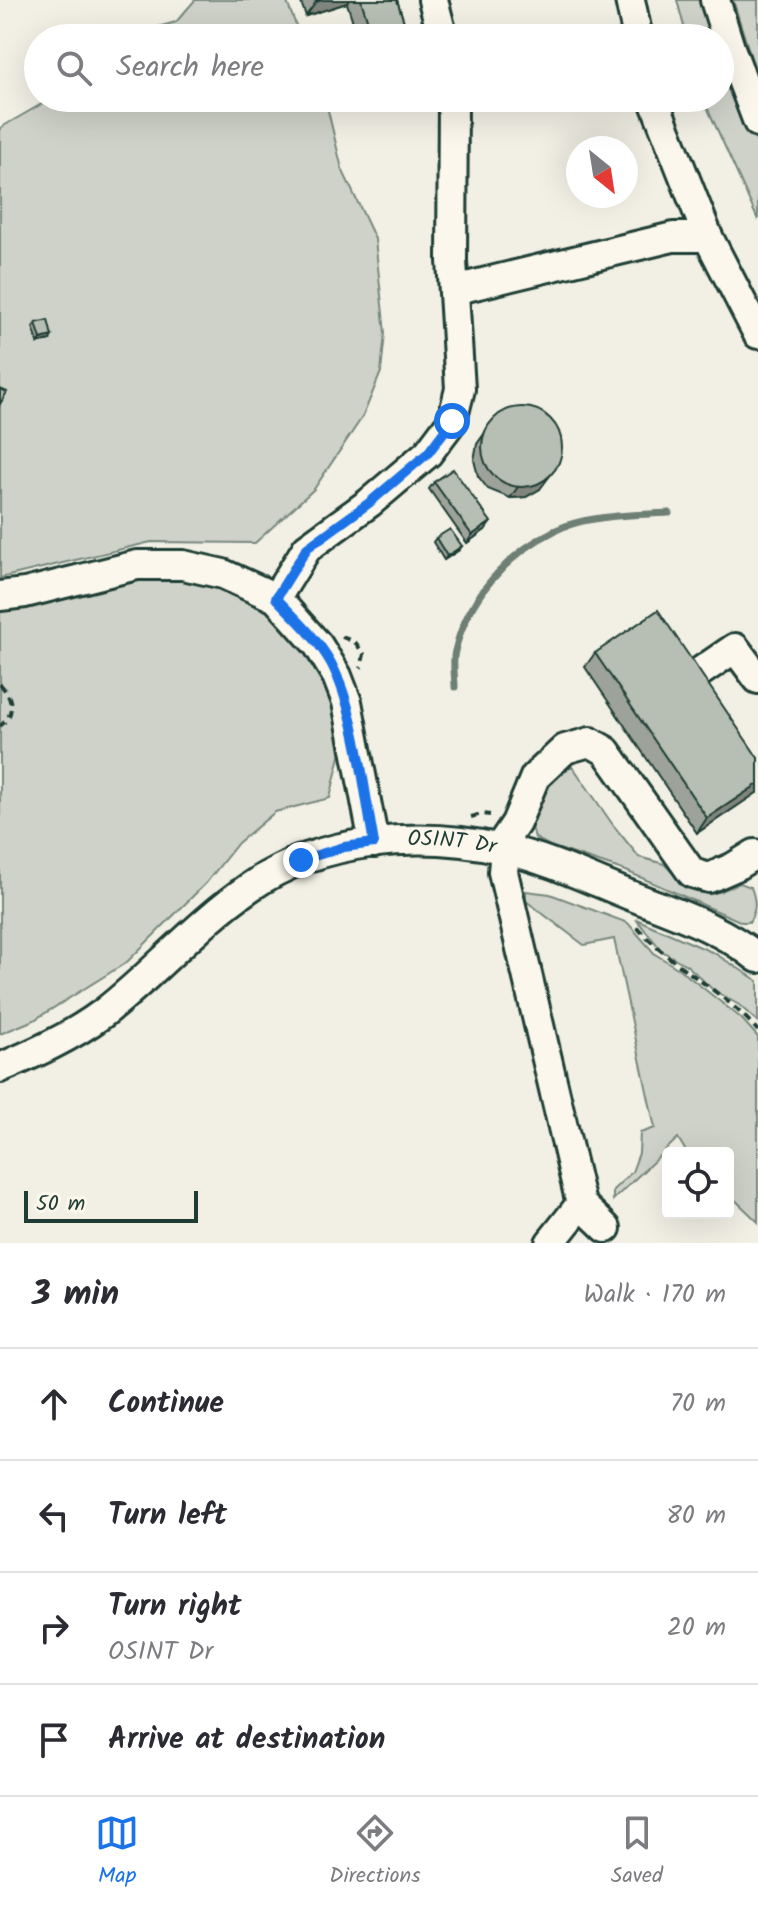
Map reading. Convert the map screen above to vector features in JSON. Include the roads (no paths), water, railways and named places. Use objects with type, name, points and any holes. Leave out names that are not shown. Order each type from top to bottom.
[{"type":"street","points":[[433,0],[439,24]]},
{"type":"street","points":[[630,0],[635,24]]},
{"type":"street","points":[[715,0],[722,24]]},
{"type":"street","points":[[734,59],[758,122]]},
{"type":"street","points":[[276,598],[307,548],[369,503],[428,453],[452,421],[460,389],[454,290],[453,112]]},
{"type":"street","points":[[659,112],[708,237],[758,334]]},
{"type":"street","points":[[454,290],[673,237],[708,237]]},
{"type":"street","points":[[0,596],[25,593],[137,565],[183,565],[223,574],[276,598],[318,645],[337,676],[347,702],[374,843]]},
{"type":"street","points":[[691,678],[735,648],[758,679]]},
{"type":"street","points":[[606,1228],[581,1204],[503,872],[502,849],[535,777],[565,749],[590,742],[606,751],[692,873],[709,878],[757,855]]},
{"type":"street","name":"OSINT Dr","points":[[0,1068],[73,1033],[101,1014],[250,887],[301,860],[344,847],[423,840],[470,842],[502,849],[698,922],[758,957]]},
{"type":"street","points":[[550,1243],[581,1204]]},
{"type":"waterway","points":[[455,687],[454,655],[469,614],[491,580],[520,552],[554,531],[580,522],[669,513]]}]
